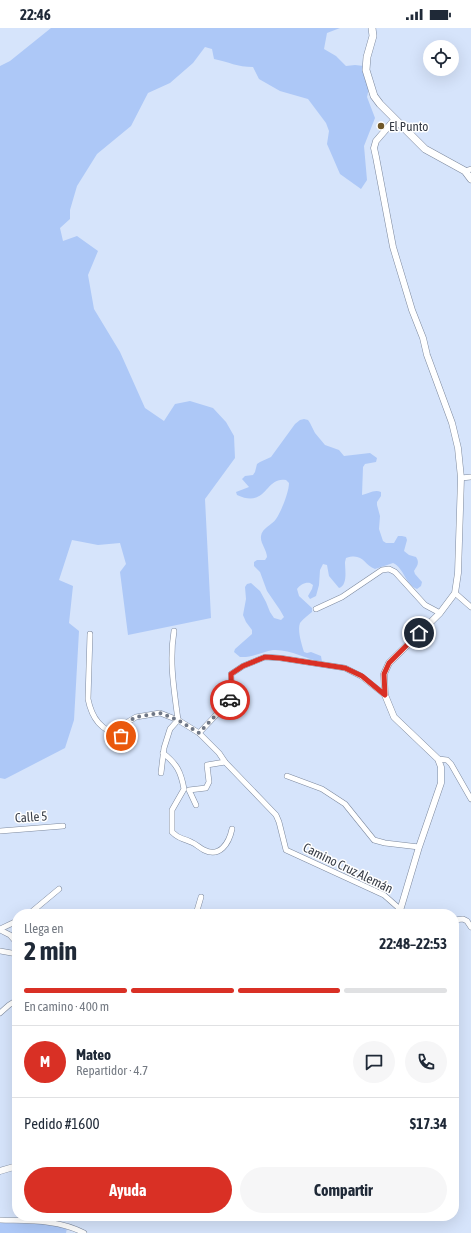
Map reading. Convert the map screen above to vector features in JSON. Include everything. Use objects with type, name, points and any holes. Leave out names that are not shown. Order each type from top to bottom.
[{"type":"main road","points":[[372,28],[373,36],[367,57],[366,70],[374,96],[380,104],[425,149],[469,169],[471,179]]},
{"type":"street","points":[[396,119],[376,141],[374,148],[393,247],[412,310],[423,338],[427,355],[452,423],[458,448],[461,478],[458,573],[455,593],[440,613],[389,663],[384,674],[385,695],[394,717],[438,759],[441,767],[441,783],[419,847],[402,909]]},
{"type":"street","points":[[461,478],[471,477]]},
{"type":"street","points":[[316,609],[342,597],[382,570],[389,569],[395,572],[425,605],[440,613]]},
{"type":"street","points":[[455,593],[471,607]]},
{"type":"street","points":[[161,773],[163,753],[170,729],[178,720],[171,649],[174,631]]},
{"type":"street","name":"Camino Cruz Alemán","points":[[90,634],[88,699],[94,718],[102,727],[111,733],[121,736],[126,723],[136,717],[160,713],[178,720],[199,733],[276,815],[286,850],[384,895],[397,909]]},
{"type":"street","points":[[199,733],[229,704],[232,698],[231,674],[243,666],[265,657],[345,668],[362,676],[385,695]]},
{"type":"street","points":[[163,753],[172,760],[179,770],[184,789],[172,810],[172,832],[178,838],[190,841],[205,850],[212,852],[226,845],[232,829]]},
{"type":"street","points":[[438,759],[447,760],[451,764],[471,799]]},
{"type":"street","points":[[196,805],[189,790],[206,788],[208,782],[207,765],[225,762]]},
{"type":"street","points":[[287,776],[322,789],[345,804],[374,840],[385,844],[419,847]]},
{"type":"street","name":"Calle 5","points":[[0,831],[63,826]]},
{"type":"street","points":[[35,909],[59,889]]},
{"type":"street","points":[[197,909],[201,897]]},
{"type":"street","points":[[459,919],[468,920],[471,927]]},
{"type":"street","points":[[0,929],[12,923]]},
{"type":"street","points":[[0,929],[12,937]]},
{"type":"street","points":[[0,951],[12,953]]},
{"type":"street","points":[[0,1013],[12,1003]]},
{"type":"street","points":[[0,1171],[12,1167]]},
{"type":"street","points":[[0,1220],[12,1220]]},
{"type":"street","points":[[39,1221],[73,1227],[84,1233]]},
{"type":"shaded area","points":[[51,28],[340,28],[327,33],[324,49],[336,56],[346,66],[364,66],[369,88],[367,97],[375,118],[364,146],[367,180],[361,189],[340,174],[327,144],[329,131],[326,123],[308,99],[280,91],[259,79],[253,67],[247,67],[214,59],[212,49],[205,47],[193,63],[170,83],[148,93],[131,126],[97,154],[77,186],[70,210],[70,219],[60,228],[63,241],[77,236],[98,251],[88,275],[94,309],[120,352],[145,408],[164,421],[175,404],[190,401],[213,408],[226,422],[234,436],[235,458],[205,499],[211,618],[128,635],[120,572],[126,564],[120,543],[98,545],[72,540],[59,580],[73,586],[69,623],[79,631],[74,720],[65,748],[5,779],[0,778],[0,66],[10,61]]},
{"type":"shaded area","points":[[304,419],[308,420],[315,433],[325,445],[339,450],[344,456],[370,453],[377,458],[376,462],[365,464],[363,467],[362,495],[373,491],[381,492],[377,505],[380,516],[379,529],[383,541],[386,543],[394,543],[398,536],[406,537],[407,540],[404,551],[409,555],[416,557],[418,561],[414,571],[422,582],[421,586],[417,589],[413,587],[400,568],[393,563],[375,569],[360,558],[352,557],[346,558],[345,581],[339,588],[329,576],[327,565],[323,564],[320,570],[319,585],[316,596],[310,599],[308,596],[313,585],[310,583],[303,584],[297,589],[299,596],[312,608],[312,612],[300,623],[299,626],[300,638],[304,652],[311,652],[321,656],[322,662],[279,650],[240,657],[234,652],[235,649],[252,634],[252,630],[243,615],[246,599],[245,587],[247,584],[251,583],[260,591],[274,618],[281,620],[284,617],[267,591],[260,572],[254,566],[254,562],[257,560],[265,560],[267,557],[261,536],[265,529],[278,516],[289,487],[289,483],[286,480],[279,480],[254,498],[247,498],[237,495],[236,492],[249,487],[242,479],[245,476],[253,475],[257,464],[271,457],[295,424]]},
{"type":"shaded area","points":[[0,1223],[43,1224],[67,1228],[66,1233],[0,1233]]},
{"type":"way so far","points":[[121,736],[126,723],[136,717],[160,713],[178,720],[199,733],[229,704],[230,700]]},
{"type":"place","name":"El Punto","points":[[381,126]]},
{"type":"route","points":[[230,700],[232,698],[231,674],[243,666],[265,657],[345,668],[362,676],[385,695],[384,674],[389,663],[419,633]]}]
